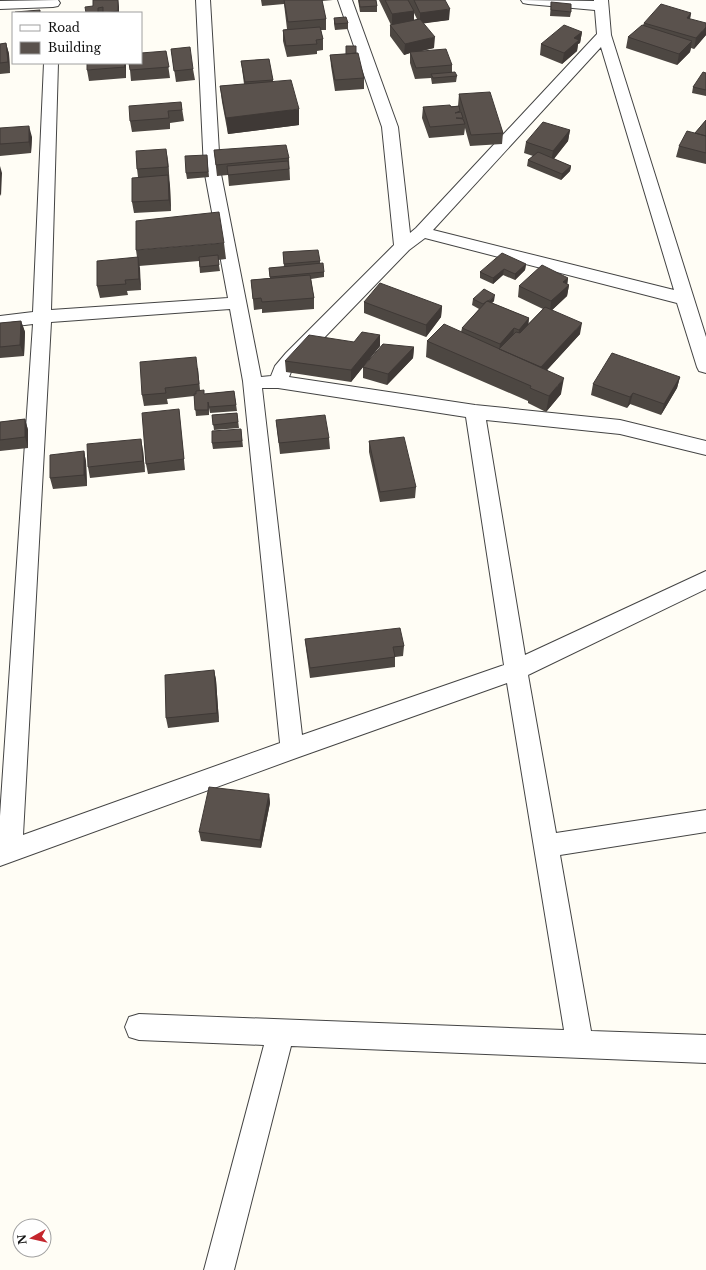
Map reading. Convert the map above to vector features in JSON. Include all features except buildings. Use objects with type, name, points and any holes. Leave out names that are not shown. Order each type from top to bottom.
[{"type":"street","points":[[203,0],[212,169],[252,381],[292,749]]},
{"type":"street","points":[[345,0],[390,127],[403,246]]},
{"type":"street","points":[[528,0],[601,3],[604,35],[706,367]]},
{"type":"street","points":[[0,5],[53,5]]},
{"type":"street","points":[[278,382],[282,370],[292,357],[403,246],[422,232],[604,35]]},
{"type":"street","points":[[51,64],[42,317],[5,854],[292,749],[516,670],[706,579]]},
{"type":"street","points":[[422,232],[686,299]]},
{"type":"street","points":[[0,322],[42,317],[237,303]]},
{"type":"street","points":[[252,381],[278,382],[475,412],[620,428],[706,448]]},
{"type":"street","points":[[475,412],[516,670],[580,1044]]},
{"type":"street","points":[[547,846],[706,821]]},
{"type":"street","points":[[139,1027],[706,1049]]},
{"type":"street","points":[[219,1270],[280,1033]]}]
